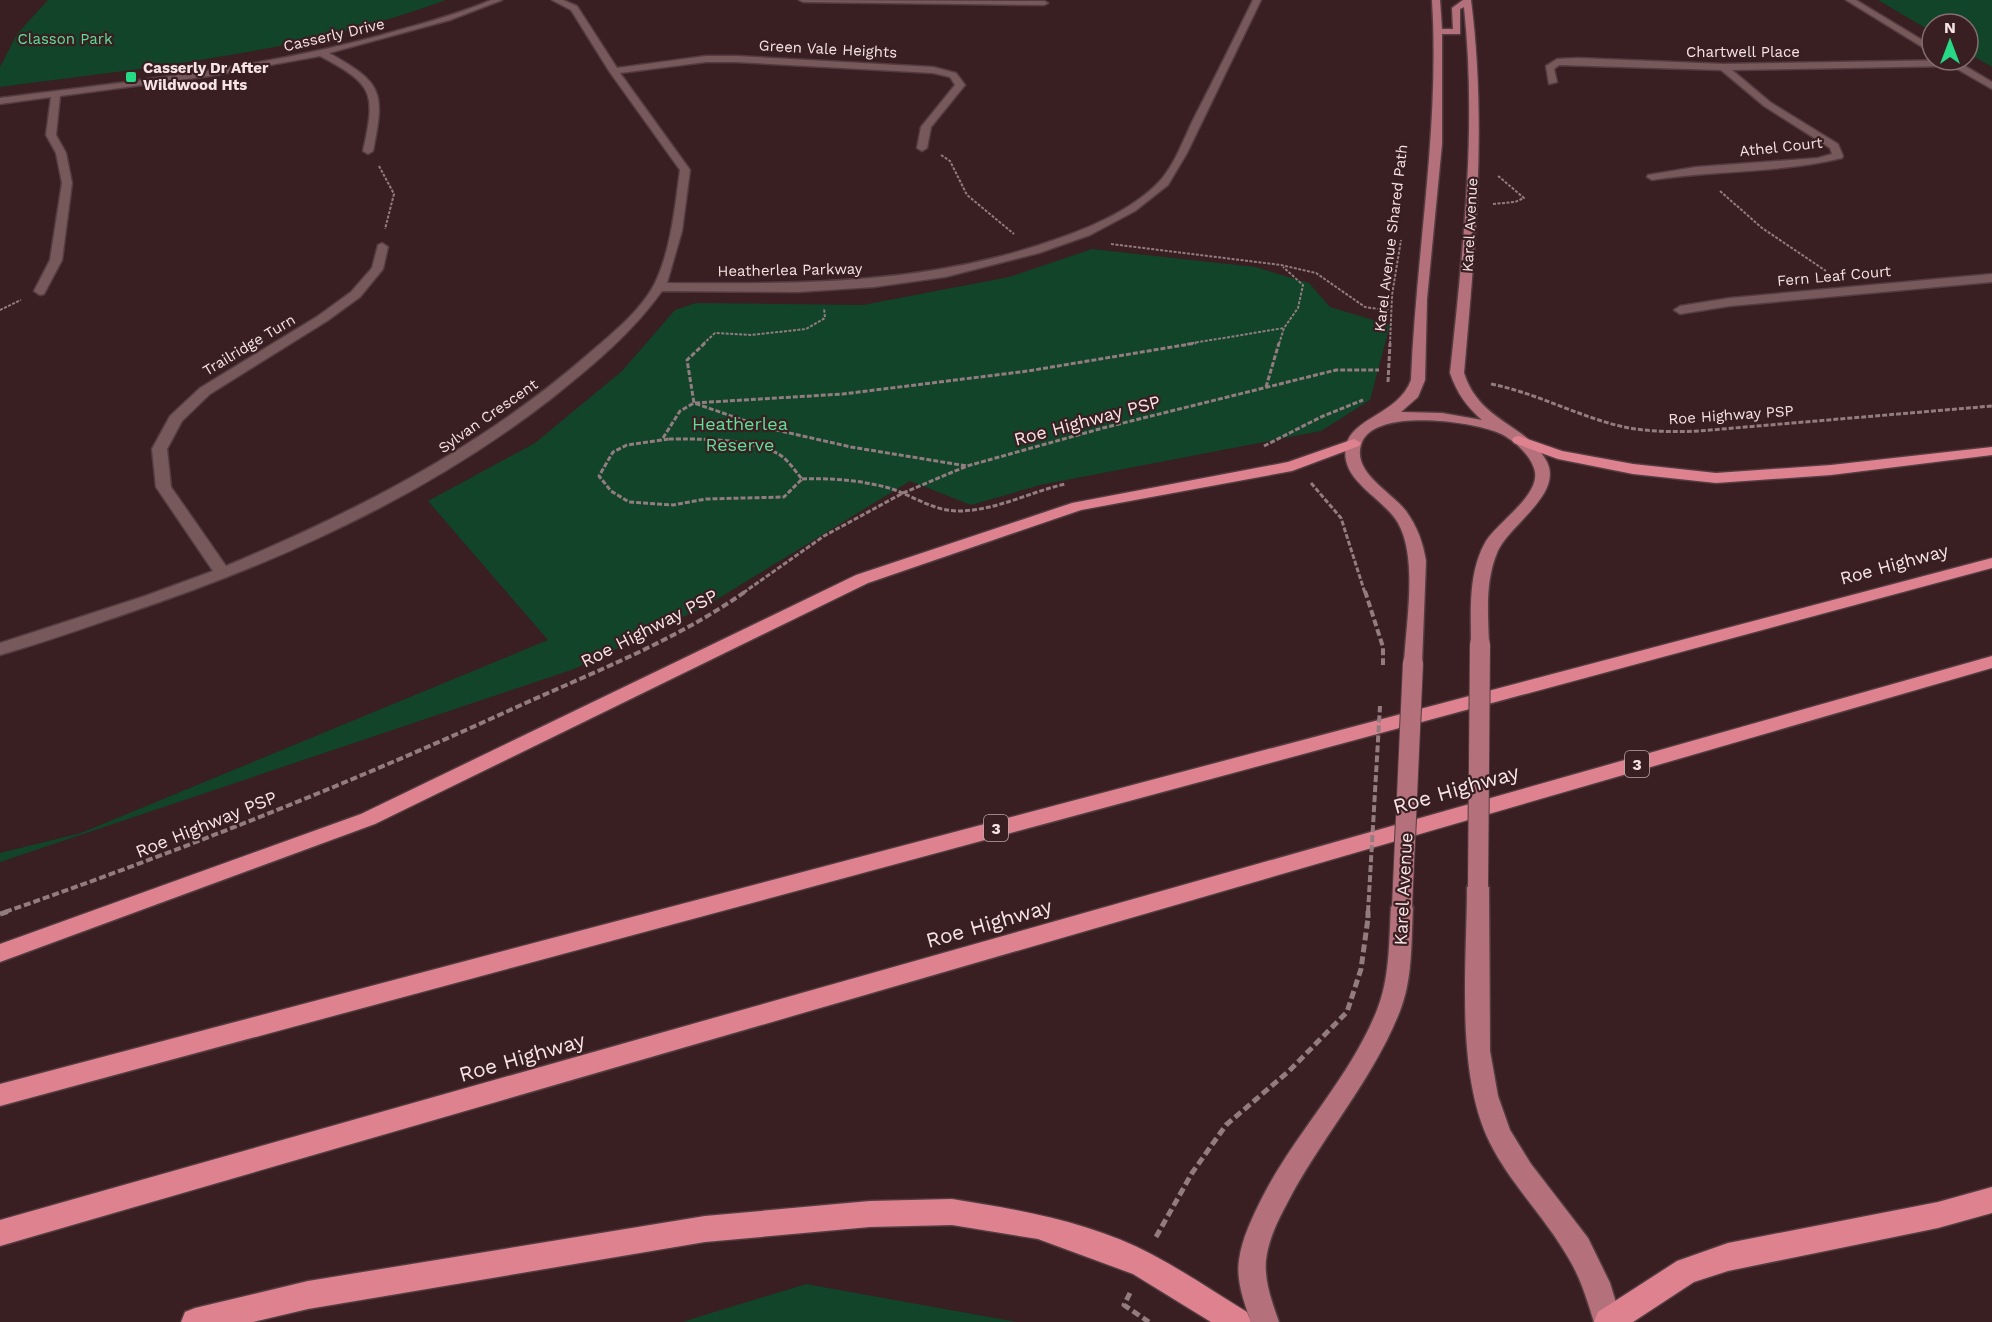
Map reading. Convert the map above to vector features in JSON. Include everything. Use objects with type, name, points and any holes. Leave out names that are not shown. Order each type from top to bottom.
[{"type":"highway","points":[[1519,440],[1557,455],[1633,469],[1716,478],[1832,471],[1992,452]]},
{"type":"highway","points":[[0,953],[368,819],[862,579],[1078,506],[1200,481],[1292,466],[1354,443]]},
{"type":"highway","name":"Roe Highway","points":[[0,1095],[1992,563]]},
{"type":"highway","name":"Roe Highway","points":[[0,1233],[1992,662]]},
{"type":"highway","points":[[1608,1322],[1687,1271],[1728,1257],[1938,1215],[1992,1200]]},
{"type":"highway","points":[[195,1322],[308,1295],[705,1228],[870,1214],[952,1212],[1038,1226],[1099,1246],[1143,1264],[1237,1322]]},
{"type":"main road","name":"Karel Avenue","points":[[1265,1322],[1253,1288],[1253,1252],[1262,1225],[1288,1174],[1357,1074],[1388,1010],[1399,964],[1418,561],[1416,544],[1410,527],[1396,508],[1363,478],[1355,466],[1354,443],[1362,429],[1383,420],[1413,394],[1418,380],[1422,289],[1434,197],[1440,91],[1437,0]]},
{"type":"main road","name":"Karel Avenue","points":[[1467,0],[1471,27],[1475,125],[1469,254],[1457,373],[1459,386],[1474,407],[1519,440],[1540,464],[1543,475],[1539,491],[1494,542],[1483,568],[1479,601],[1478,1051],[1486,1096],[1499,1135],[1522,1173],[1578,1248],[1596,1283],[1608,1322]]},
{"type":"main road","points":[[1438,31],[1456,32],[1456,8],[1467,0]]},
{"type":"main road","name":"Karel Avenue","points":[[1383,420],[1442,416],[1504,430]]},
{"type":"street","name":"Casserly Drive","points":[[457,15],[482,0]]},
{"type":"street","name":"Casserly Drive","points":[[0,101],[235,68],[322,53],[379,40],[498,0]]},
{"type":"street","points":[[803,0],[1044,3]]},
{"type":"street","name":"Heatherlea Parkway","points":[[659,287],[822,286],[874,283],[945,273],[1035,251],[1095,228],[1131,209],[1164,183],[1182,153],[1257,0]]},
{"type":"street","points":[[1850,0],[1920,43]]},
{"type":"street","name":"Sylvan Crescent","points":[[0,649],[98,619],[223,574],[379,503],[467,453],[536,406],[619,335],[659,287],[677,236],[686,170],[614,71],[574,8],[556,1]]},
{"type":"street","points":[[322,53],[357,72],[372,86],[377,103],[368,151]]},
{"type":"street","name":"Green Vale Heights","points":[[614,71],[706,59],[736,59],[933,70],[953,75],[960,85],[926,127],[922,148]]},
{"type":"street","name":"Chartwell Place","points":[[1552,82],[1549,68],[1557,62],[1578,60],[1723,67],[1920,63]]},
{"type":"street","name":"Athel Court","points":[[1652,177],[1696,170],[1818,161],[1838,156],[1834,146],[1767,104],[1723,67]]},
{"type":"street","points":[[1969,72],[1992,86]]},
{"type":"street","points":[[40,291],[56,260],[67,183],[61,153],[51,135],[56,93]]},
{"type":"street","name":"Trailridge Turn","points":[[223,574],[162,486],[157,465],[160,444],[174,418],[202,392],[232,371],[309,328],[362,288],[378,268],[382,247]]},
{"type":"street","name":"Fern Leaf Court","points":[[1680,309],[1730,302],[1992,278]]},
{"type":"path","points":[[922,148],[944,156],[950,161],[967,195],[1035,251]]},
{"type":"path","points":[[368,151],[378,164],[394,194],[382,247]]},
{"type":"path","points":[[1696,170],[1762,228],[1832,275]]},
{"type":"path","name":"Karel Avenue Shared Path","points":[[1388,385],[1392,295],[1401,239]]},
{"type":"path","points":[[1111,244],[1281,265],[1316,273],[1365,307],[1392,311]]},
{"type":"path","points":[[1266,388],[1284,328],[1298,308],[1303,285],[1281,265]]},
{"type":"path","points":[[694,403],[687,360],[715,333],[751,335],[806,329],[825,318],[822,286]]},
{"type":"path","points":[[663,438],[680,411],[694,403],[843,394],[1028,371],[1271,328],[1284,328]]},
{"type":"path","name":"Roe Highway PSP","points":[[0,914],[137,866],[419,752],[619,661],[709,617],[824,536],[903,493],[968,466],[1104,428],[1336,370],[1379,370]]},
{"type":"path","name":"Roe Highway PSP","points":[[1486,384],[1524,390],[1623,426],[1662,432],[1699,431],[1992,406]]},
{"type":"path","points":[[1366,398],[1321,417],[1268,445],[1315,486],[1341,518],[1383,647],[1383,671]]},
{"type":"path","points":[[694,403],[763,427],[851,447],[968,466]]},
{"type":"path","points":[[802,479],[777,454],[756,447],[734,442],[663,438],[635,443],[613,452],[600,476],[611,490],[629,502],[674,505],[706,499],[784,497],[802,479],[840,478],[872,483],[903,493]]},
{"type":"path","points":[[1149,1322],[1124,1305],[1164,1219],[1192,1173],[1227,1125],[1289,1071],[1347,1012],[1361,969],[1368,918],[1381,694]]},
{"type":"green space","name":"Classon Park","points":[[48,0],[446,0],[392,18],[282,46],[169,65],[0,87],[0,67],[17,34]]},
{"type":"green space","points":[[1878,0],[1992,0],[1992,67],[1980,60],[1980,12],[1920,12],[1920,25]]},
{"type":"green space","name":"Heatherlea Reserve","points":[[1092,249],[1255,267],[1309,283],[1330,307],[1390,325],[1370,400],[1321,431],[1040,485],[971,505],[910,481],[706,606],[574,669],[0,862],[0,853],[81,833],[548,640],[428,501],[535,443],[622,371],[675,310],[696,303],[863,305],[1009,277]]},
{"type":"green space","points":[[806,1284],[1017,1322],[682,1322]]},
{"type":"place","name":"Casserly Dr After Wildwood Hts","points":[[131,77]]}]
